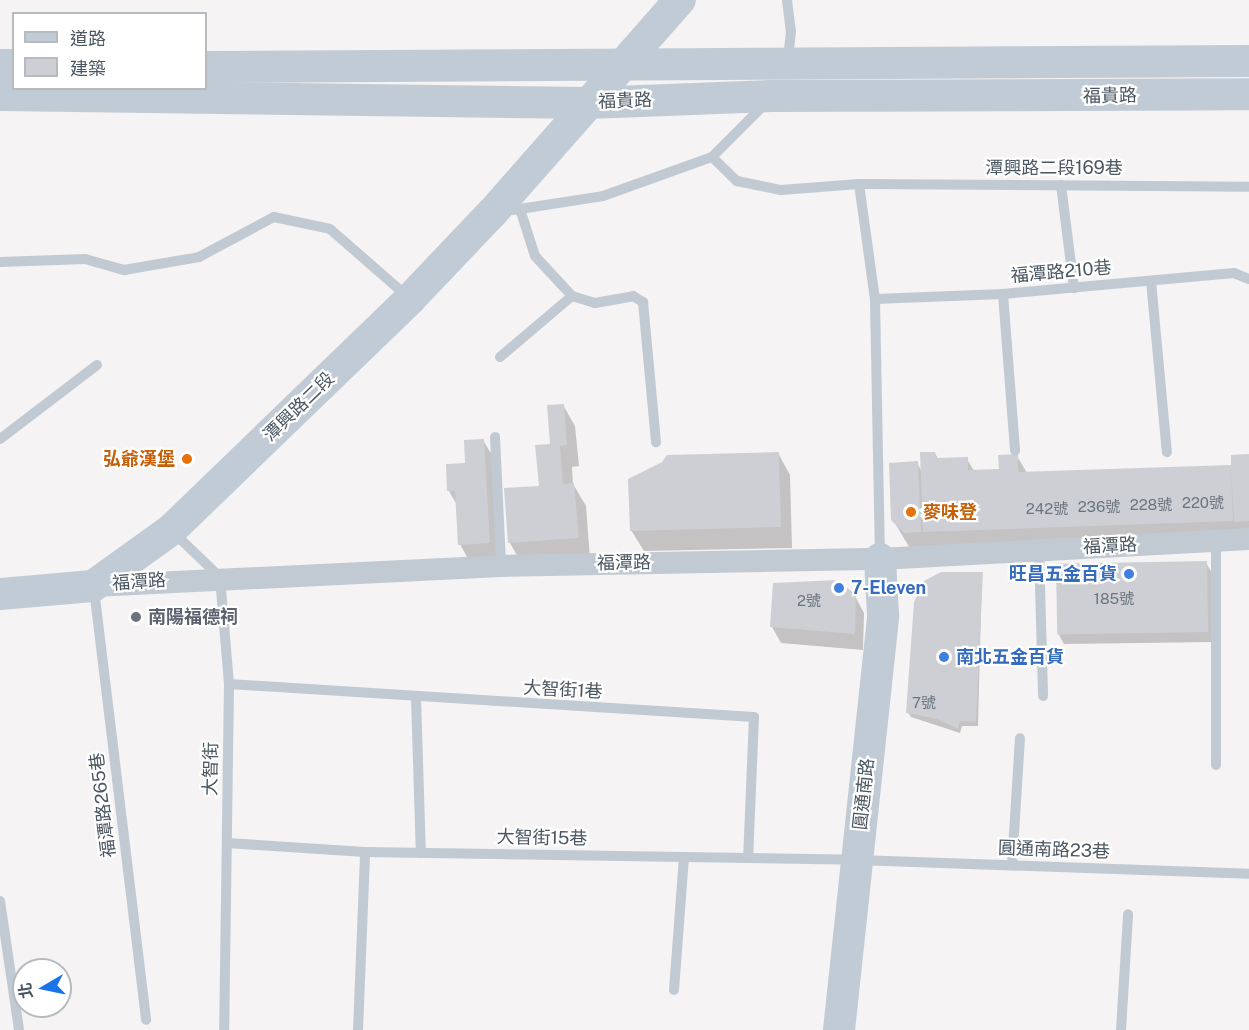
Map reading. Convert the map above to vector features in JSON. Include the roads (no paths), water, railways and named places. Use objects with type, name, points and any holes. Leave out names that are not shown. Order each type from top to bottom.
[{"type":"street","name":"潭興路二段","points":[[93,586],[171,530],[410,299],[506,211],[589,103],[680,0]]},
{"type":"street","name":"福貴路","points":[[207,67],[1249,61]]},
{"type":"street","name":"福貴路","points":[[0,95],[589,103],[773,96],[1249,94]]},
{"type":"street","name":"福潭路","points":[[0,594],[220,577],[501,566],[880,559],[1249,539]]},
{"type":"street","name":"圓通南路","points":[[839,1030],[883,615],[880,559]]},
{"type":"lane","points":[[786,0],[791,31],[787,63]]},
{"type":"lane","points":[[656,441],[643,302],[633,296],[596,303],[572,296],[535,256],[506,211],[603,196],[712,157],[773,96]]},
{"type":"lane","name":"潭興路二段169巷","points":[[712,157],[737,180],[781,190],[859,184],[1249,187]]},
{"type":"lane","points":[[859,184],[875,299],[880,559]]},
{"type":"lane","points":[[1061,184],[1074,288]]},
{"type":"lane","points":[[0,262],[85,259],[124,270],[199,257],[274,217],[330,229],[410,299]]},
{"type":"lane","name":"福潭路210巷","points":[[875,299],[1003,294],[1234,273],[1249,279]]},
{"type":"lane","points":[[1151,281],[1167,452]]},
{"type":"lane","points":[[1003,294],[1015,451]]},
{"type":"lane","points":[[500,357],[572,296]]},
{"type":"lane","points":[[0,439],[97,365]]},
{"type":"lane","points":[[495,437],[501,566]]},
{"type":"lane","points":[[171,530],[220,577]]},
{"type":"lane","points":[[1216,541],[1216,765]]},
{"type":"lane","points":[[1039,550],[1043,696]]},
{"type":"lane","name":"大智街","points":[[220,577],[229,684],[224,1030]]},
{"type":"lane","name":"福潭路265巷","points":[[93,586],[146,1020]]},
{"type":"lane","name":"大智街1巷","points":[[229,684],[416,698],[754,717],[748,858]]},
{"type":"lane","points":[[416,698],[421,853]]},
{"type":"lane","points":[[1012,865],[1020,738]]},
{"type":"lane","name":"大智街15巷","points":[[226,843],[365,852],[857,860]]},
{"type":"lane","points":[[358,1030],[365,852]]},
{"type":"lane","points":[[674,990],[684,857]]},
{"type":"lane","name":"圓通南路23巷","points":[[857,860],[1249,873]]},
{"type":"lane","points":[[0,900],[19,1030]]},
{"type":"lane","points":[[1121,1030],[1128,914]]},
{"type":"place","name":"弘爺漢堡","points":[[187,459]]},
{"type":"place","name":"麥味登","points":[[911,512]]},
{"type":"place","name":"旺昌五金百貨","points":[[1129,574]]},
{"type":"place","name":"7-Eleven","points":[[839,588]]},
{"type":"place","name":"南陽福德祠","points":[[136,617]]},
{"type":"place","name":"南北五金百貨","points":[[944,657]]}]
